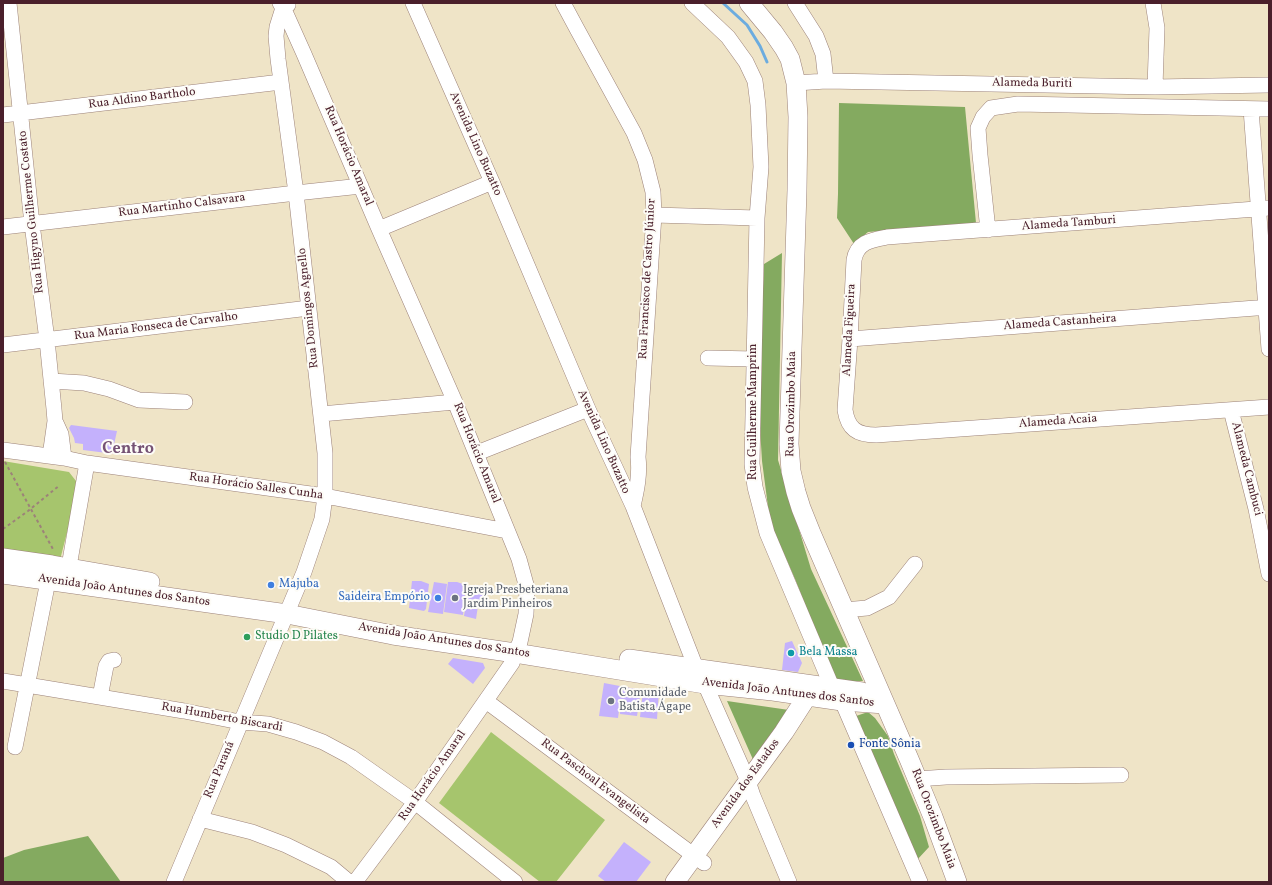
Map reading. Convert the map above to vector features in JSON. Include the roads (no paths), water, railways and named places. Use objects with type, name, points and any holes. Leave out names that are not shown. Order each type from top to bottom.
[{"type":"main road","name":"Rua Orozimbo Maia","points":[[749,3],[784,48],[790,59],[796,83],[798,153],[789,444],[791,471],[796,492],[806,520],[918,779],[957,882]]},
{"type":"main road","name":"Avenida João Antunes dos Santos","points":[[3,558],[60,572],[288,609],[392,635],[518,647],[700,676],[773,691],[824,692],[883,700]]},
{"type":"main road","name":"Avenida João Antunes dos Santos","points":[[3,574],[60,572]]},
{"type":"main road","name":"Avenida dos Estados","points":[[675,882],[698,860],[751,788],[784,732],[824,692]]},
{"type":"main road","name":"Avenida dos Estados","points":[[691,882],[698,860]]},
{"type":"street","name":"Rua Higyno Guilherme Costato","points":[[9,3],[32,224],[47,340],[55,421],[61,434],[57,457]]},
{"type":"street","name":"Avenida Lino Buzatto","points":[[413,3],[492,182],[588,409],[633,506],[700,676],[751,788],[789,882]]},
{"type":"street","name":"Rua Francisco de Castro Júnior","points":[[564,3],[634,133],[646,160],[653,192],[654,215],[638,457],[639,468],[633,506]]},
{"type":"street","name":"Rua Guilherme Mamprim","points":[[692,3],[728,36],[746,62],[754,81],[759,111],[761,167],[757,218],[752,464],[758,503],[766,532],[824,692],[920,882]]},
{"type":"street","points":[[795,3],[816,36],[823,54],[826,81]]},
{"type":"street","points":[[1153,3],[1157,28],[1155,86]]},
{"type":"street","name":"Rua Domingos Agnello","points":[[285,5],[277,27],[276,36],[296,193],[325,453],[325,496],[322,519],[304,572],[288,609]]},
{"type":"street","name":"Rua Horácio Amaral","points":[[285,5],[304,54],[477,453],[519,559],[527,588],[526,614],[518,647],[512,663],[415,802],[355,882]]},
{"type":"street","name":"Alameda Buriti","points":[[796,83],[826,81],[1155,86],[1269,85]]},
{"type":"street","name":"Rua Aldino Bartholo","points":[[3,115],[281,82]]},
{"type":"street","points":[[988,230],[978,128],[983,117],[991,108],[1018,104],[1269,109]]},
{"type":"street","points":[[1251,109],[1263,209],[1269,349]]},
{"type":"street","points":[[379,229],[492,182]]},
{"type":"street","name":"Rua Martinho Calsavara","points":[[3,227],[361,186]]},
{"type":"street","name":"Alameda Tamburi","points":[[870,240],[887,237],[1263,209]]},
{"type":"street","points":[[654,215],[757,218]]},
{"type":"street","name":"Alameda Figueira","points":[[849,425],[845,410],[853,268],[855,252],[870,240]]},
{"type":"street","name":"Alameda Castanheira","points":[[850,339],[1267,307]]},
{"type":"street","name":"Rua Maria Fonseca de Carvalho","points":[[3,345],[309,308]]},
{"type":"street","points":[[708,358],[754,359]]},
{"type":"street","points":[[51,381],[84,383],[109,389],[138,400],[185,402]]},
{"type":"street","points":[[320,414],[455,402]]},
{"type":"street","name":"Alameda Acaia","points":[[849,425],[866,435],[876,435],[1269,408]]},
{"type":"street","points":[[477,453],[588,409]]},
{"type":"street","name":"Alameda Cambuci","points":[[1232,410],[1262,509],[1268,568]]},
{"type":"street","name":"Rua Horácio Salles Cunha","points":[[3,450],[325,496],[507,531]]},
{"type":"street","points":[[619,476],[638,457]]},
{"type":"street","points":[[15,747],[28,685],[60,572],[87,463]]},
{"type":"street","points":[[844,610],[867,608],[889,597],[914,564]]},
{"type":"street","name":"Rua Paraná","points":[[174,882],[288,609]]},
{"type":"street","points":[[100,697],[106,666],[109,661],[114,660]]},
{"type":"street","name":"Rua Humberto Biscardi","points":[[3,681],[184,711],[240,722],[268,724],[323,742],[352,757],[415,802],[515,882]]},
{"type":"street","name":"Rua Paschoal Evangelista","points":[[486,701],[698,860]]},
{"type":"street","points":[[918,779],[946,777],[1121,775]]},
{"type":"street","points":[[200,819],[252,832],[286,845],[330,867],[349,882]]},
{"type":"waterway","points":[[723,3],[747,25],[760,46],[767,62]]},
{"type":"place","name":"Majuba","points":[[271,585]]},
{"type":"place","name":"Saideira Empório","points":[[438,598]]},
{"type":"place","name":"Igreja Presbeteriana Jardim Pinheiros","points":[[455,598]]},
{"type":"place","name":"Studio D Pilates","points":[[247,637]]},
{"type":"place","name":"Bela Massa","points":[[791,653]]},
{"type":"place","name":"Comunidade Batista Ágape","points":[[611,701]]},
{"type":"place","name":"Fonte Sônia","points":[[851,745]]},
{"type":"district","name":"Centro","points":[[128,450]]}]
